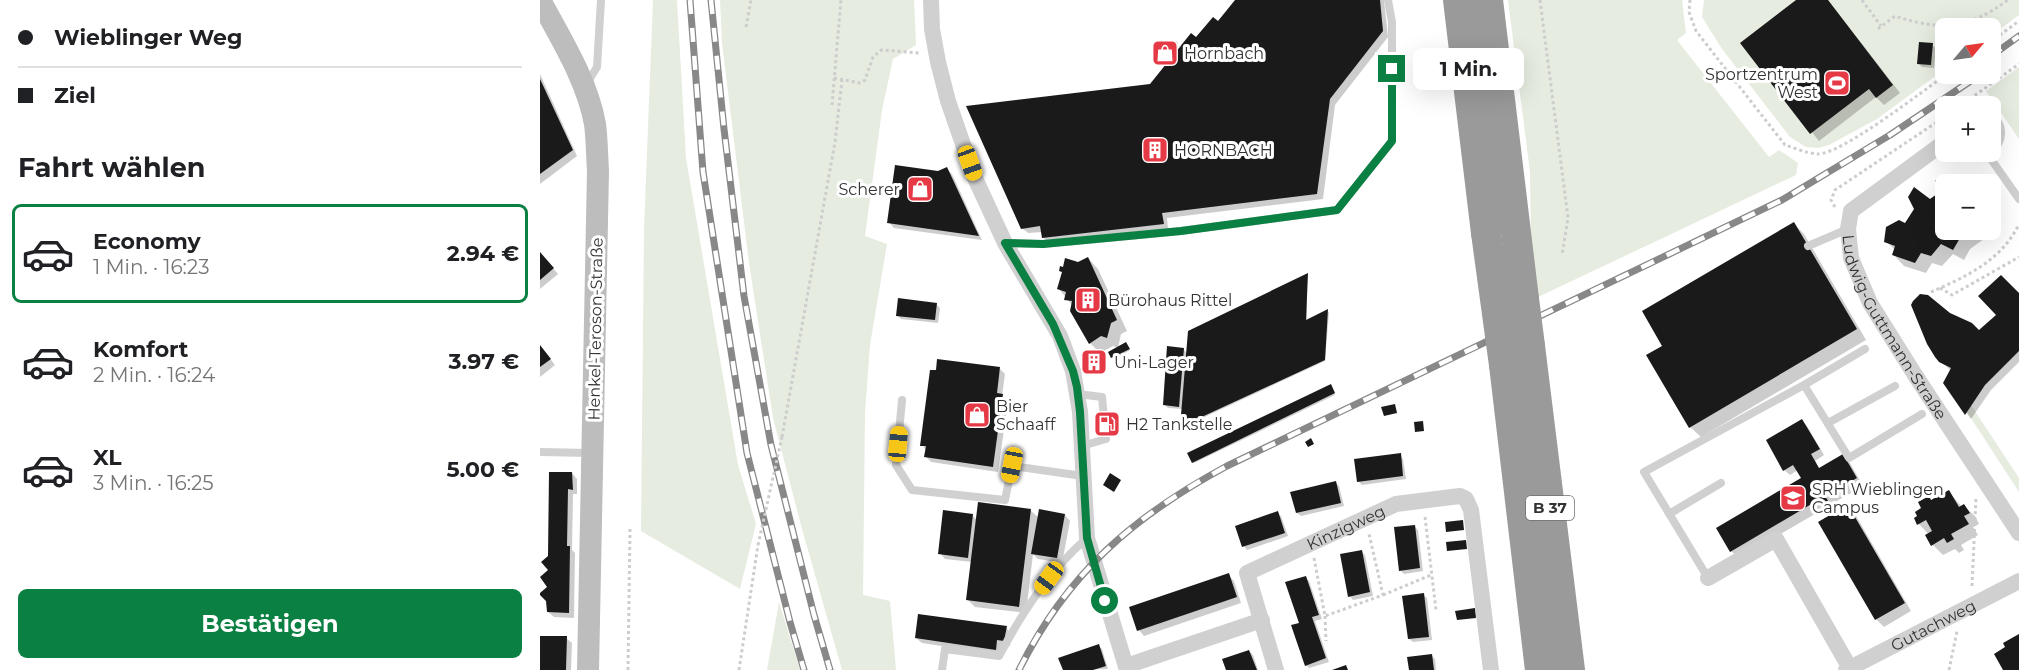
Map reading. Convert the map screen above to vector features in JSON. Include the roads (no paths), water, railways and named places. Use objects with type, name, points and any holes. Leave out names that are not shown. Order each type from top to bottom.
[{"type":"highway","name":"B 37","points":[[1458,0],[1540,670]]},
{"type":"highway","name":"B 37","points":[[1488,0],[1570,670]]},
{"type":"street","name":"Henkel-Teroson-Straße","points":[[540,0],[569,53],[584,88],[595,123],[598,171],[588,670]]},
{"type":"street","points":[[931,0],[932,28],[948,101],[974,176],[1005,243],[1060,336],[1073,371],[1078,394],[1087,538],[1127,668],[1262,620],[1276,670]]},
{"type":"street","name":"Ludwig-Guttmann-Straße","points":[[1935,150],[1851,211],[1848,229],[1851,258],[1870,303],[2019,533]]},
{"type":"street","name":"Kinzigweg","points":[[1262,620],[1247,573],[1396,504],[1460,496],[1469,504],[1491,670]]},
{"type":"street","points":[[1708,578],[1776,538],[1849,669]]},
{"type":"street","name":"Gutachweg","points":[[1849,669],[2019,581]]},
{"type":"lane","points":[[584,88],[597,66],[601,0]]},
{"type":"lane","points":[[1005,243],[1043,244],[1181,231],[1337,210],[1392,141],[1392,21],[1388,0]]},
{"type":"lane","points":[[1993,162],[2019,199]]},
{"type":"lane","points":[[1808,246],[1848,229]]},
{"type":"lane","points":[[1708,578],[1644,472],[1865,349]]},
{"type":"lane","points":[[1804,385],[1849,458],[1922,414]]},
{"type":"lane","points":[[1828,423],[1895,386]]},
{"type":"lane","points":[[1078,394],[1102,397],[1106,439],[1081,446]]},
{"type":"lane","points":[[902,400],[896,465],[912,490],[1005,500],[1012,465],[1083,476]]},
{"type":"lane","points":[[540,452],[593,453]]},
{"type":"lane","points":[[1670,513],[1721,483]]},
{"type":"lane","points":[[942,670],[945,649],[999,656],[1019,619],[1049,578],[1087,538]]},
{"type":"railway","points":[[690,0],[703,172],[747,453],[804,670]]},
{"type":"railway","points":[[711,0],[744,296],[771,445],[830,670]]},
{"type":"railway","points":[[2001,49],[2019,36]]},
{"type":"railway","points":[[1019,670],[1038,635],[1081,576],[1133,527],[1193,485],[1227,466],[1782,200],[1890,135],[1966,84]]},
{"type":"place","name":"Hornbach","points":[[1165,53]]},
{"type":"place","name":"Sportzentrum West","points":[[1837,83]]},
{"type":"place","name":"HORNBACH","points":[[1155,150]]},
{"type":"place","name":"Scherer","points":[[920,189]]},
{"type":"place","name":"Bürohaus Rittel","points":[[1088,300]]},
{"type":"place","name":"Uni-Lager","points":[[1094,362]]},
{"type":"place","name":"Bier Schaaff","points":[[977,415]]},
{"type":"place","name":"H2 Tankstelle","points":[[1107,424]]},
{"type":"place","name":"SRH Wieblingen Campus","points":[[1793,498]]}]
